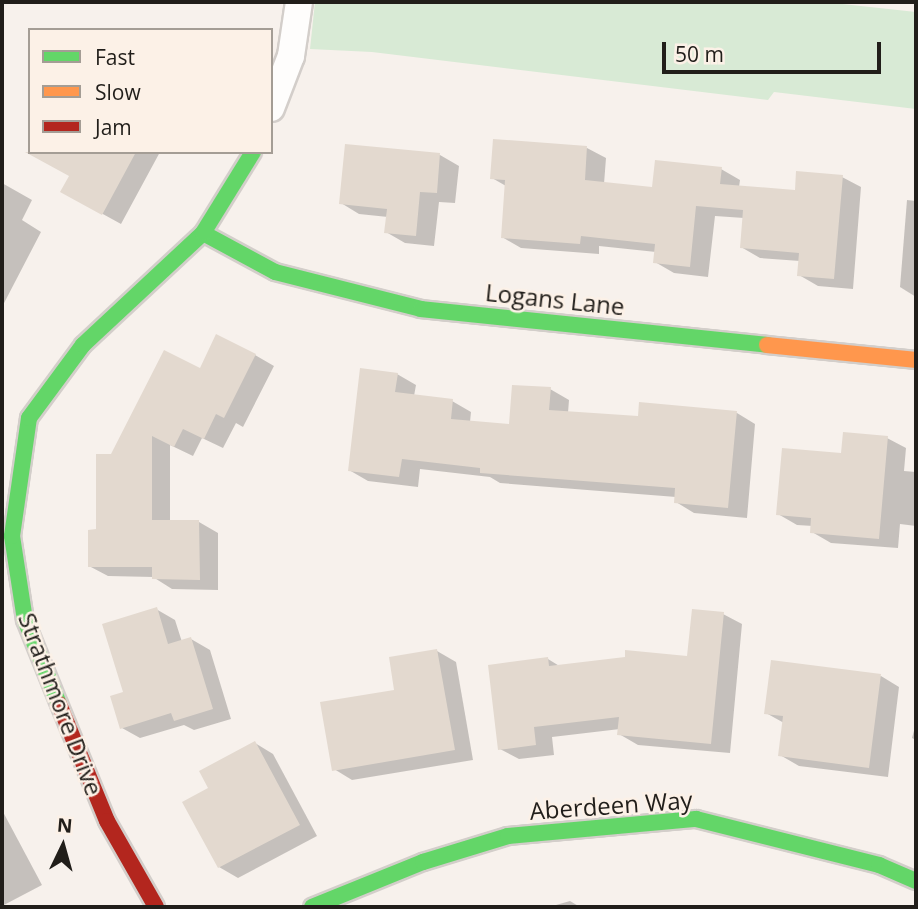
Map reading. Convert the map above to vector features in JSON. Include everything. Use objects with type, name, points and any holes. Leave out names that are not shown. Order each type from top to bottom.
[{"type":"street","points":[[273,103],[291,56],[299,2]]},
{"type":"street","name":"Strathmore Drive","points":[[156,907],[107,821],[25,620],[12,536],[29,418],[83,345],[203,233],[252,154]]},
{"type":"street","name":"Logans Lane","points":[[203,233],[275,272],[421,309],[916,360]]},
{"type":"street","name":"Aberdeen Way","points":[[312,907],[423,862],[508,836],[696,819],[866,861],[916,881]]},
{"type":"green space","points":[[315,2],[824,2],[916,12],[916,109],[774,92],[768,100],[372,52],[310,49]]},
{"type":"building","points":[[493,139],[587,146],[585,180],[652,187],[655,160],[722,167],[720,184],[795,190],[796,171],[843,175],[834,279],[797,276],[799,253],[740,248],[743,210],[696,206],[690,267],[653,263],[655,244],[581,236],[580,244],[501,238],[505,180],[490,179]]},
{"type":"building","points":[[345,144],[440,153],[437,193],[420,192],[416,236],[384,233],[387,209],[339,204]]},
{"type":"building","points":[[29,154],[135,154],[102,215],[60,192],[69,176]]},
{"type":"building","points":[[216,334],[256,354],[224,418],[216,414],[204,439],[183,429],[174,447],[152,436],[152,520],[199,520],[200,580],[152,579],[152,567],[88,567],[88,530],[96,529],[96,454],[111,454],[164,350],[200,368]]},
{"type":"building","points":[[360,368],[398,373],[395,392],[453,399],[451,419],[509,424],[512,385],[551,387],[549,410],[638,416],[639,402],[737,411],[728,508],[674,503],[675,488],[480,473],[480,468],[402,459],[399,477],[348,471]]},
{"type":"building","points":[[843,432],[888,436],[879,539],[810,533],[811,518],[776,515],[782,448],[841,453]]},
{"type":"building","points":[[157,607],[168,644],[191,637],[213,709],[174,721],[171,713],[120,729],[110,696],[123,692],[102,624]]},
{"type":"building","points":[[692,609],[724,612],[711,744],[617,735],[619,717],[534,727],[536,745],[498,750],[488,665],[548,657],[549,666],[625,657],[625,650],[687,656]]},
{"type":"building","points":[[437,649],[455,750],[332,771],[320,702],[394,690],[389,657]]},
{"type":"building","points":[[771,660],[881,674],[869,768],[778,756],[783,716],[764,714]]},
{"type":"building","points":[[255,741],[300,825],[218,868],[182,802],[208,788],[199,771]]},
{"type":"traffic: fast","points":[[59,704],[25,620],[12,536],[29,418],[83,345],[203,233],[252,154]]},
{"type":"traffic: fast","points":[[203,233],[275,272],[421,309],[767,345]]},
{"type":"traffic: fast","points":[[312,907],[423,862],[508,836],[696,819],[879,865],[916,881]]},
{"type":"traffic: slow","points":[[767,345],[916,360]]},
{"type":"traffic: jam","points":[[59,704],[107,821],[156,907]]}]
